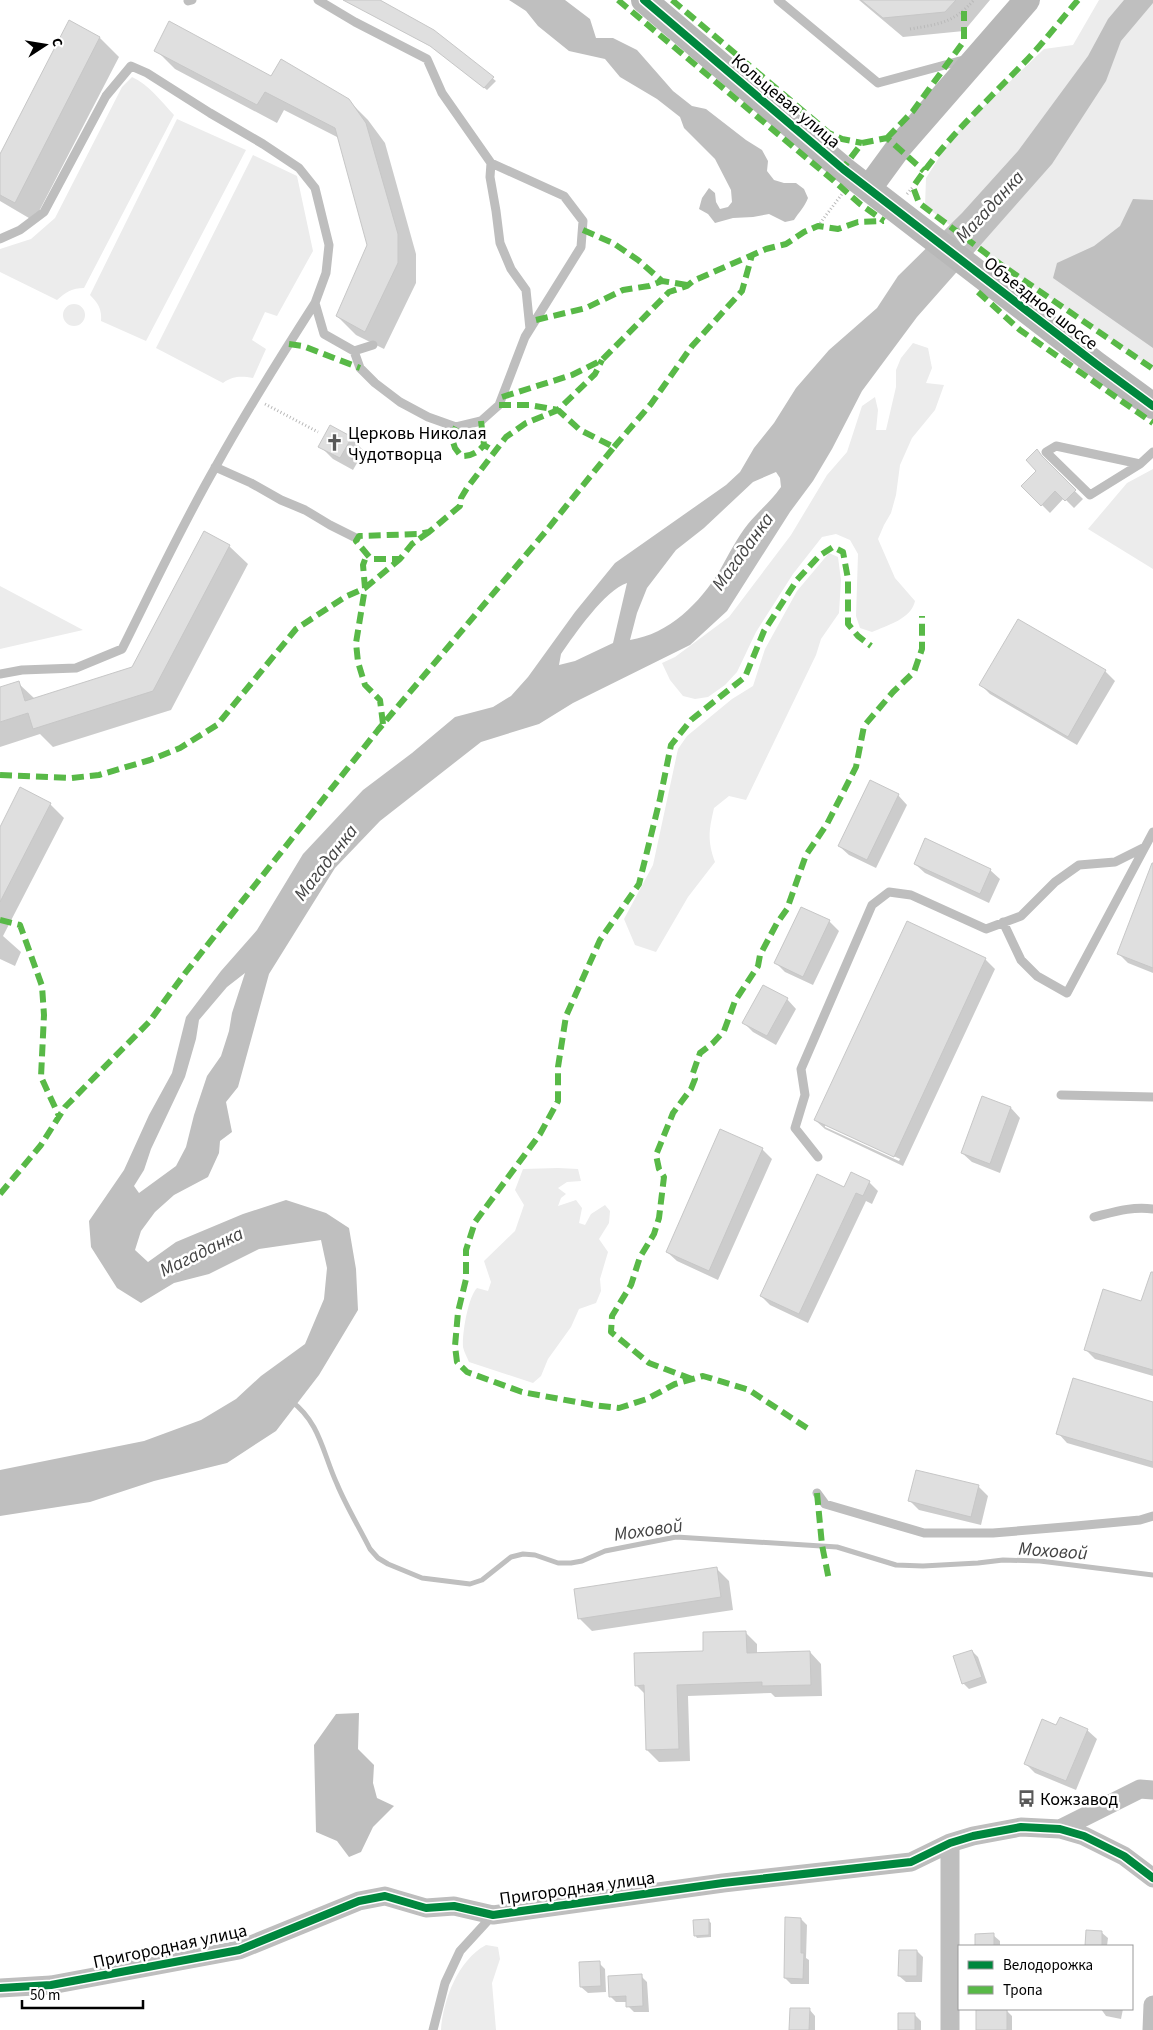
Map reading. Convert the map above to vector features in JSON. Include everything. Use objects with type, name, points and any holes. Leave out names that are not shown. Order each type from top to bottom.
[{"type":"street","name":"Кольцевая улица","points":[[644,0],[843,169],[857,190],[913,222]]},
{"type":"street","points":[[857,190],[899,147],[1027,0]]},
{"type":"street","name":"Объездное шоссе","points":[[913,222],[1153,406]]},
{"type":"street","points":[[1060,1829],[1140,1789],[1153,1790]]},
{"type":"street","name":"Пригородная улица","points":[[0,1988],[51,1985],[239,1950],[359,1901],[385,1896],[426,1908],[454,1906],[493,1915],[723,1883],[911,1862],[950,1843],[973,1836],[1021,1827],[1060,1829],[1102,1843],[1124,1856],[1153,1878]]},
{"type":"street","points":[[950,1843],[950,2030]]},
{"type":"street","points":[[1152,2030],[1153,2005]]},
{"type":"lane","points":[[316,303],[324,334],[354,351],[360,368],[375,383],[400,402],[428,417],[456,427],[481,421],[499,405],[525,337],[581,247],[584,221],[564,196],[491,162],[442,93],[428,59],[355,22],[318,0]]},
{"type":"lane","points":[[778,0],[878,84],[977,56]]},
{"type":"lane","points":[[0,239],[20,230],[44,212],[106,96],[131,66],[147,73],[298,168],[315,188],[329,245],[326,273],[316,303],[215,466],[122,648],[76,668],[22,670],[0,674]]},
{"type":"lane","points":[[491,162],[490,177],[500,243],[511,269],[526,290],[530,330]]},
{"type":"lane","points":[[354,351],[373,345]]},
{"type":"lane","points":[[1140,464],[1056,446],[1046,452],[1090,494],[1140,464],[1153,452]]},
{"type":"lane","points":[[215,466],[281,500],[305,510],[356,538]]},
{"type":"lane","points":[[1003,922],[1021,960],[1037,976],[1067,993],[1153,832]]},
{"type":"lane","points":[[818,1158],[795,1128],[805,1095],[801,1069],[872,905],[889,892],[911,895],[986,929],[1022,916],[1055,882],[1079,865],[1114,862],[1145,847]]},
{"type":"lane","points":[[1061,1096],[1153,1097]]},
{"type":"lane","points":[[1094,1217],[1124,1209],[1153,1209]]},
{"type":"lane","points":[[817,1493],[825,1504],[924,1533],[1012,1531],[1132,1520],[1153,1516]]},
{"type":"lane","points":[[433,2030],[445,1983],[460,1951],[493,1915]]},
{"type":"path","points":[[910,29],[945,23],[964,11],[974,0]]},
{"type":"path","points":[[818,226],[857,190]]},
{"type":"path","points":[[255,399],[318,432]]},
{"type":"shaded area","points":[[1099,0],[1153,0],[1153,369],[1000,264],[925,206],[926,178],[953,136],[1044,49],[1073,45]]},
{"type":"shaded area","points":[[132,77],[149,89],[174,115],[84,288],[69,291],[57,300],[0,272],[0,249],[31,239],[55,218],[122,87]]},
{"type":"shaded area","points":[[177,119],[246,150],[146,341],[101,321],[99,306],[90,295]]},
{"type":"shaded area","points":[[253,155],[297,176],[313,251],[277,316],[265,312],[252,340],[266,349],[253,378],[237,377],[223,383],[156,348]]},
{"type":"shaded area","points":[[70,304],[78,304],[85,311],[85,319],[78,326],[70,326],[63,319],[63,311]]},
{"type":"shaded area","points":[[913,343],[928,348],[932,368],[926,383],[944,385],[935,410],[912,438],[900,465],[896,495],[891,513],[878,539],[895,578],[915,601],[913,607],[898,621],[872,632],[860,628],[856,616],[858,554],[850,540],[836,534],[822,537],[793,574],[756,632],[737,672],[725,685],[708,697],[695,699],[683,696],[670,680],[662,663],[675,657],[729,617],[791,535],[827,475],[847,452],[862,406],[875,397],[878,410],[876,430],[886,430],[896,387],[896,370],[901,358]]},
{"type":"shaded area","points":[[1153,469],[1153,569],[1088,529],[1127,483]]},
{"type":"shaded area","points":[[829,553],[838,557],[841,580],[839,613],[821,639],[816,655],[746,800],[729,796],[714,808],[710,835],[715,862],[688,897],[656,952],[635,945],[624,919],[653,865],[678,749],[687,736],[732,699],[753,686],[765,649],[797,591]]},
{"type":"shaded area","points":[[0,586],[83,630],[0,649]]},
{"type":"shaded area","points":[[523,1169],[578,1169],[581,1181],[567,1182],[558,1188],[566,1194],[561,1198],[558,1206],[576,1200],[582,1208],[579,1223],[585,1225],[591,1214],[605,1205],[610,1211],[609,1223],[599,1239],[608,1252],[600,1279],[601,1291],[596,1303],[579,1309],[571,1327],[548,1359],[541,1376],[533,1383],[469,1362],[463,1347],[463,1334],[468,1307],[474,1293],[477,1288],[488,1291],[491,1282],[484,1261],[515,1231],[524,1205],[515,1190]]},
{"type":"shaded area","points":[[486,1945],[498,1947],[500,1959],[492,1983],[496,2030],[441,2030],[445,2006],[454,1982],[467,1960]]},
{"type":"water","points":[[509,0],[565,0],[590,19],[596,38],[613,38],[637,50],[673,91],[692,106],[706,109],[762,150],[768,161],[767,171],[774,180],[784,183],[796,183],[804,189],[808,198],[794,220],[785,222],[769,214],[733,218],[715,223],[708,214],[699,209],[702,198],[709,188],[715,193],[716,202],[720,209],[728,207],[732,202],[731,190],[715,159],[684,128],[680,117],[657,99],[620,77],[605,59],[569,51],[538,26],[526,11]]},
{"type":"water","name":"Магаданка","points":[[1124,0],[1153,0],[1153,3],[1121,41],[1106,81],[1052,164],[917,317],[862,391],[813,481],[790,512],[727,611],[690,645],[573,703],[539,724],[481,742],[380,821],[335,868],[269,974],[238,1087],[226,1102],[232,1132],[220,1141],[219,1153],[208,1177],[174,1195],[155,1212],[141,1231],[135,1250],[148,1262],[176,1242],[243,1214],[286,1200],[326,1213],[349,1228],[356,1269],[358,1310],[319,1375],[276,1431],[227,1463],[154,1481],[90,1502],[0,1516],[0,1470],[144,1441],[201,1420],[236,1399],[261,1376],[305,1344],[324,1299],[327,1268],[321,1240],[259,1249],[209,1274],[174,1283],[141,1303],[117,1288],[91,1247],[89,1221],[124,1170],[149,1115],[172,1073],[186,1017],[221,971],[257,930],[303,854],[363,790],[455,717],[493,707],[511,696],[528,677],[575,612],[615,563],[726,485],[740,472],[754,448],[774,423],[796,388],[829,350],[877,308],[898,276],[962,213],[1018,151],[1088,56],[1108,19]],"holes":[[[776,472],[780,478],[781,487],[744,529],[720,570],[703,594],[670,624],[644,637],[630,640],[637,613],[647,588],[676,550],[704,528],[753,482]],[[627,583],[613,643],[575,661],[559,665],[561,654],[582,625],[600,603],[618,587]],[[245,973],[221,1056],[207,1076],[186,1147],[176,1166],[139,1193],[134,1186],[144,1170],[151,1149],[185,1077],[196,1039],[199,1020],[227,987]]]},
{"type":"water","points":[[1133,199],[1153,200],[1153,348],[1053,278],[1057,263],[1094,246],[1120,226]]},
{"type":"water","points":[[359,1713],[358,1749],[374,1765],[373,1783],[377,1798],[394,1806],[373,1827],[361,1852],[349,1857],[337,1841],[316,1832],[314,1745],[336,1714]]},
{"type":"building","points":[[343,0],[380,0],[434,30],[494,77],[484,88],[430,46]]},
{"type":"building","points":[[861,0],[956,0],[945,12],[883,18]]},
{"type":"building","points":[[69,20],[100,37],[15,203],[0,195],[0,154]]},
{"type":"building","points":[[169,21],[271,76],[281,59],[349,99],[366,123],[398,234],[398,263],[365,332],[336,316],[367,245],[335,128],[265,92],[257,105],[154,51]]},
{"type":"building","name":"Церковь Николая Чудотворца","points":[[330,425],[352,437],[340,458],[318,447]]},
{"type":"building","points":[[1037,449],[1076,490],[1065,501],[1055,491],[1041,506],[1021,486],[1036,471],[1026,460]]},
{"type":"building","points":[[204,531],[230,545],[153,691],[33,729],[28,713],[0,722],[0,687],[19,681],[25,701],[132,667]]},
{"type":"building","points":[[1018,619],[1106,670],[1068,737],[979,685]]},
{"type":"building","points":[[870,780],[899,794],[867,860],[838,846]]},
{"type":"building","points":[[20,787],[51,803],[0,902],[0,827]]},
{"type":"building","points":[[925,838],[991,869],[980,894],[914,864]]},
{"type":"building","points":[[1153,863],[1153,968],[1117,954]]},
{"type":"building","points":[[801,907],[830,920],[803,977],[774,963]]},
{"type":"building","points":[[907,921],[986,958],[894,1157],[814,1120]]},
{"type":"building","points":[[763,985],[788,998],[767,1036],[742,1023]]},
{"type":"building","points":[[982,1096],[1011,1107],[990,1164],[961,1153]]},
{"type":"building","points":[[720,1129],[763,1148],[709,1271],[666,1252]]},
{"type":"building","points":[[851,1172],[870,1181],[863,1196],[856,1193],[799,1314],[760,1296],[817,1174],[844,1187]]},
{"type":"building","points":[[1151,1272],[1153,1272],[1153,1370],[1084,1350],[1103,1289],[1141,1301]]},
{"type":"building","points":[[1073,1378],[1153,1402],[1153,1462],[1056,1434]]},
{"type":"building","points":[[916,1470],[979,1485],[971,1517],[908,1501]]},
{"type":"building","points":[[717,1567],[721,1597],[578,1619],[574,1589]]},
{"type":"building","points":[[746,1631],[747,1653],[810,1651],[811,1685],[762,1686],[762,1682],[677,1685],[679,1749],[646,1750],[644,1685],[635,1686],[634,1653],[703,1651],[703,1632]]},
{"type":"building","points":[[972,1650],[982,1677],[962,1684],[953,1656]]},
{"type":"building","points":[[1060,1717],[1088,1729],[1066,1781],[1024,1764],[1042,1719],[1056,1725]]},
{"type":"building","points":[[785,1917],[801,1918],[801,1953],[804,1953],[803,1979],[784,1978]]},
{"type":"building","points":[[709,1919],[709,1935],[694,1936],[693,1920]]},
{"type":"building","points":[[1086,1930],[1102,1931],[1102,1945],[1085,1945]]},
{"type":"building","points":[[994,1933],[994,1945],[975,1945],[975,1934]]},
{"type":"building","points":[[899,1950],[917,1950],[917,1976],[898,1976]]},
{"type":"building","points":[[600,1961],[601,1986],[580,1987],[579,1962]]},
{"type":"building","points":[[642,1974],[643,2006],[626,2007],[626,1996],[609,1997],[608,1976]]},
{"type":"building","points":[[790,2008],[810,2008],[809,2030],[789,2030]]},
{"type":"building","points":[[976,2010],[1007,2010],[1007,2030],[976,2030]]},
{"type":"building","points":[[898,2013],[915,2013],[915,2030],[898,2030]]},
{"type":"waterway","name":"Моховой","points":[[291,1401],[301,1409],[315,1429],[348,1508],[370,1549],[378,1558],[388,1564],[422,1578],[470,1584],[482,1580],[511,1557],[523,1554],[535,1555],[558,1563],[571,1563],[582,1561],[605,1551],[676,1537],[837,1547],[896,1565],[923,1566],[1003,1560],[1040,1561],[1153,1575]]},
{"type":"marked path","points":[[618,0],[860,204],[884,221]]},
{"type":"marked path","points":[[672,0],[829,133],[842,139],[862,143]]},
{"type":"marked path","points":[[1078,0],[1028,59],[950,139],[913,187],[919,203],[1000,264],[1153,369]]},
{"type":"marked path","points":[[887,138],[913,111],[964,41],[964,11]]},
{"type":"marked path","points":[[840,172],[862,143],[887,138],[924,171]]},
{"type":"marked path","points":[[502,397],[572,375],[602,360],[669,292],[687,286],[693,281],[766,249],[786,244],[804,232],[818,226],[838,229],[858,222],[884,221]]},
{"type":"marked path","points":[[583,230],[613,243],[638,260],[662,281],[687,285]]},
{"type":"marked path","points":[[614,447],[651,404],[692,346],[742,291],[752,255]]},
{"type":"marked path","points":[[536,320],[586,308],[623,290],[649,286],[662,281]]},
{"type":"marked path","points":[[978,292],[1020,330],[1153,423]]},
{"type":"marked path","points":[[289,344],[303,346],[360,368]]},
{"type":"marked path","points":[[0,1194],[41,1145],[65,1107],[149,1022],[186,972],[378,730],[546,531],[614,447],[580,430],[558,410],[595,374],[602,360]]},
{"type":"marked path","points":[[499,405],[529,405],[558,410]]},
{"type":"marked path","points":[[429,532],[412,544],[400,559],[371,559],[356,541],[359,536],[429,532],[460,506],[461,498],[467,488],[506,437],[526,423],[558,410]]},
{"type":"marked path","points":[[481,421],[484,445],[489,448]]},
{"type":"marked path","points":[[456,427],[451,436],[455,448],[461,456],[474,453],[484,445]]},
{"type":"marked path","points":[[807,1428],[749,1390],[703,1376],[675,1384],[647,1399],[619,1408],[522,1392],[467,1372],[457,1362],[455,1346],[458,1312],[466,1279],[466,1250],[475,1222],[540,1134],[558,1101],[558,1067],[566,1016],[600,940],[639,884],[671,745],[691,720],[745,677],[764,631],[797,580],[819,556],[833,547],[843,552],[848,579],[848,624],[858,636],[871,646]]},
{"type":"marked path","points":[[0,775],[71,778],[99,775],[150,760],[180,748],[217,725],[296,629],[345,597],[365,588],[363,565],[367,554]]},
{"type":"marked path","points":[[383,724],[380,700],[365,685],[358,662],[356,643],[365,588],[400,559]]},
{"type":"marked path","points":[[692,1379],[649,1363],[611,1332],[612,1316],[631,1285],[640,1257],[654,1234],[659,1218],[664,1177],[659,1169],[656,1155],[673,1113],[691,1089],[695,1079],[693,1073],[700,1053],[724,1031],[735,1001],[758,966],[760,955],[777,923],[787,909],[806,855],[827,824],[856,767],[864,726],[893,692],[914,672],[922,649],[922,616]]},
{"type":"marked path","points":[[0,920],[20,925],[42,986],[44,1015],[41,1077],[59,1116]]},
{"type":"marked path","points":[[817,1493],[822,1545],[829,1580]]},
{"type":"cycle path","points":[[644,0],[843,169],[1153,406]]},
{"type":"cycle path","points":[[0,1988],[51,1985],[239,1950],[359,1901],[385,1896],[426,1908],[454,1906],[493,1915],[723,1883],[911,1862],[950,1843],[973,1836],[1021,1827],[1060,1829],[1084,1836],[1124,1856],[1153,1878]]},
{"type":"place","name":"Церковь Николая Чудотворца","points":[[334,443]]},
{"type":"place","name":"Кожзавод","points":[[1026,1799]]}]
